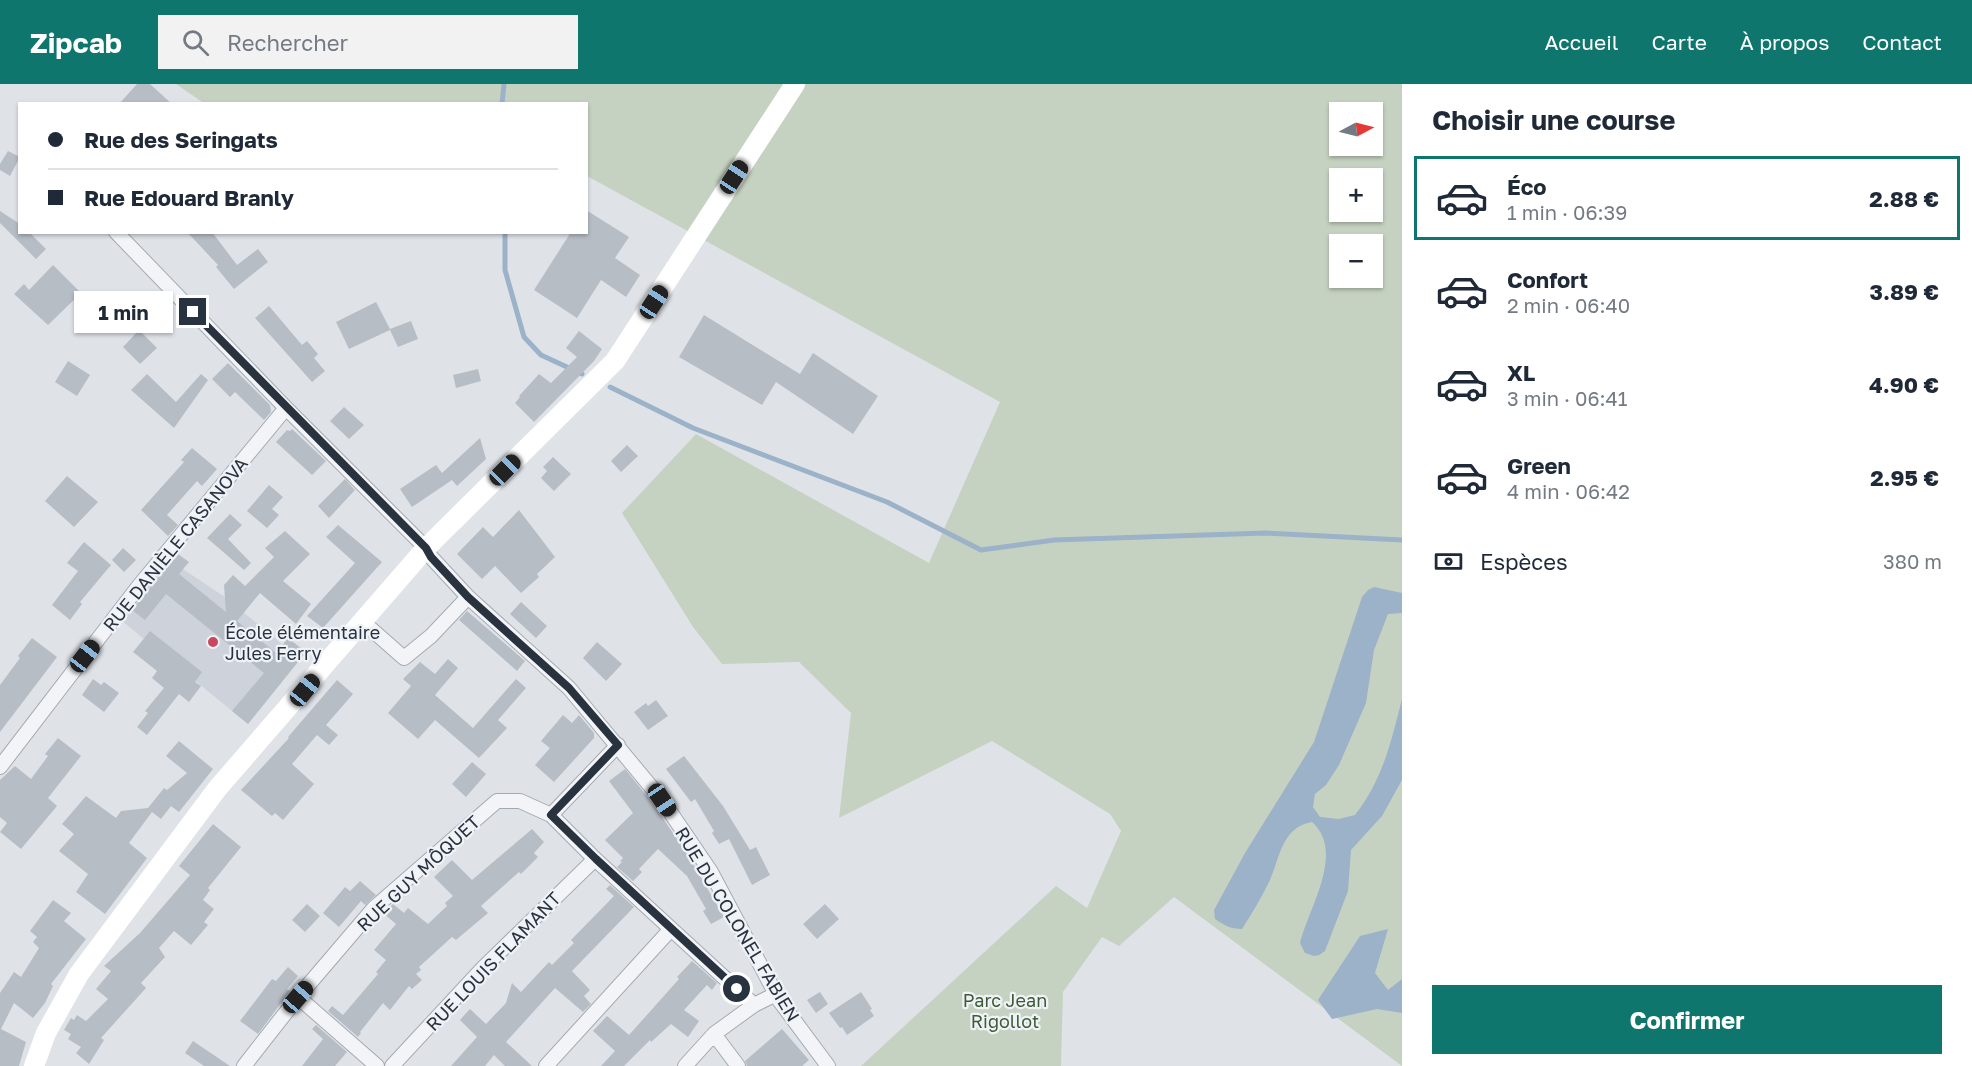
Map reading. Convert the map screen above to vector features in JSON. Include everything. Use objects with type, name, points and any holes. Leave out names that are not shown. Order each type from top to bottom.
[{"type":"main road","points":[[34,1066],[46,1033],[79,974],[217,789],[426,548],[615,361],[795,84]]},
{"type":"street","name":"RUE DU COLONEL FABIEN","points":[[118,234],[286,408],[426,548],[431,557],[468,597],[569,688],[618,745],[662,800],[711,872],[776,993],[823,1065]]},
{"type":"street","name":"RUE DANIÈLE CASANOVA","points":[[0,767],[138,587],[286,408]]},
{"type":"street","points":[[362,621],[404,658],[430,636],[468,597]]},
{"type":"street","points":[[618,745],[551,815],[754,1005]]},
{"type":"street","name":"RUE GUY MÔQUET","points":[[244,1066],[298,997],[374,908],[497,801],[520,801],[551,815]]},
{"type":"street","name":"RUE LOUIS FLAMANT","points":[[392,1066],[483,968],[596,859]]},
{"type":"street","points":[[546,1066],[671,929]]},
{"type":"street","points":[[685,1066],[714,1034],[754,1005],[776,993]]},
{"type":"street","points":[[298,997],[377,1066]]},
{"type":"street","points":[[714,1034],[738,1066]]},
{"type":"shaded area","name":"École élémentaire Jules Ferry","points":[[183,569],[225,597],[300,659],[248,724],[122,621],[162,571]]},
{"type":"green space","name":"Parc Jean Rigollot","points":[[176,84],[1402,84],[1402,1066],[1174,897],[1119,946],[1102,937],[1063,992],[1061,1066],[861,1066],[1056,886],[1087,908],[1121,831],[1110,814],[992,741],[839,818],[851,713],[799,662],[722,664],[693,627],[622,513],[696,434],[929,563],[1000,402],[588,177],[588,102],[202,102]]},
{"type":"water","points":[[1374,587],[1402,593],[1402,613],[1388,614],[1374,650],[1366,703],[1339,765],[1326,785],[1315,794],[1313,807],[1320,817],[1339,819],[1355,815],[1373,788],[1379,774],[1390,745],[1402,699],[1402,780],[1382,816],[1351,850],[1348,891],[1325,951],[1314,956],[1305,953],[1300,943],[1322,881],[1325,865],[1326,849],[1322,834],[1312,822],[1302,825],[1288,836],[1267,886],[1242,929],[1227,926],[1215,919],[1214,910],[1245,853],[1314,742],[1362,597]]},
{"type":"water","points":[[1388,929],[1375,973],[1388,990],[1402,979],[1402,1013],[1377,1009],[1332,1019],[1318,1000],[1360,936]]},
{"type":"building","points":[[137,84],[150,84],[170,102],[121,102]]},
{"type":"building","points":[[8,151],[18,156],[10,176],[0,170],[0,164]]},
{"type":"building","points":[[0,211],[18,223],[18,234],[31,234],[46,249],[36,259],[0,223]]},
{"type":"building","points":[[588,211],[629,237],[615,258],[640,275],[626,297],[601,280],[577,318],[534,290],[570,234],[588,234]]},
{"type":"building","points":[[189,234],[214,234],[237,265],[258,249],[268,262],[234,289],[216,267],[218,265]]},
{"type":"building","points":[[53,265],[81,293],[48,325],[14,294],[24,284],[29,290]]},
{"type":"building","points":[[376,302],[390,329],[411,321],[418,339],[398,347],[390,330],[349,349],[336,322]]},
{"type":"building","points":[[269,306],[302,345],[307,341],[318,354],[314,358],[325,371],[312,382],[255,318]]},
{"type":"building","points":[[704,315],[800,374],[813,353],[878,396],[853,434],[776,382],[762,405],[679,357]]},
{"type":"building","points":[[139,330],[157,348],[140,364],[123,347]]},
{"type":"building","points":[[579,331],[602,349],[594,361],[534,422],[515,403],[539,374],[551,383],[577,357],[566,348]]},
{"type":"building","points":[[68,361],[90,375],[77,396],[55,382]]},
{"type":"building","points":[[228,363],[270,405],[271,412],[264,420],[235,392],[230,397],[212,379]]},
{"type":"building","points":[[478,369],[481,381],[456,388],[453,375]]},
{"type":"building","points":[[147,374],[176,402],[201,374],[208,380],[174,428],[131,390]]},
{"type":"building","points":[[344,407],[364,425],[349,439],[330,421]]},
{"type":"building","points":[[292,429],[326,461],[312,475],[276,442],[287,430]]},
{"type":"building","points":[[480,438],[486,459],[457,486],[452,480],[412,507],[400,489],[436,465],[442,473]]},
{"type":"building","points":[[627,445],[638,456],[621,472],[611,461]]},
{"type":"building","points":[[192,448],[217,469],[202,486],[197,481],[167,515],[178,525],[168,536],[141,510],[184,462],[181,460]]},
{"type":"building","points":[[553,457],[571,474],[554,491],[541,478],[547,471],[543,467]]},
{"type":"building","points":[[67,476],[98,502],[74,527],[45,501]]},
{"type":"building","points":[[345,479],[355,490],[329,518],[318,506]]},
{"type":"building","points":[[269,485],[283,497],[272,509],[279,515],[267,528],[247,511]]},
{"type":"building","points":[[519,510],[555,557],[537,574],[539,577],[521,593],[495,566],[482,579],[457,554],[483,527],[493,537]]},
{"type":"building","points":[[230,514],[242,525],[228,539],[251,563],[244,570],[207,538]]},
{"type":"building","points":[[338,525],[382,562],[323,628],[307,616],[355,563],[326,537]]},
{"type":"building","points":[[285,531],[310,554],[283,581],[311,604],[296,624],[260,593],[237,621],[276,653],[288,638],[306,652],[248,724],[232,711],[264,673],[166,594],[145,620],[132,610],[178,554],[189,562],[179,574],[226,612],[224,585],[233,575],[245,586],[274,557],[265,548]]},
{"type":"building","points":[[84,542],[111,565],[80,602],[82,604],[70,620],[52,605],[78,571],[67,563]]},
{"type":"building","points":[[123,548],[136,560],[124,572],[112,560]]},
{"type":"building","points":[[521,602],[547,626],[536,638],[510,614]]},
{"type":"building","points":[[467,611],[525,661],[517,671],[459,620]]},
{"type":"building","points":[[150,631],[202,672],[195,682],[201,686],[189,702],[179,694],[147,735],[137,727],[148,713],[145,711],[164,688],[152,678],[157,671],[133,652]]},
{"type":"building","points":[[32,638],[57,657],[0,732],[0,685]]},
{"type":"building","points":[[597,642],[622,664],[606,681],[583,658]]},
{"type":"building","points":[[448,659],[458,668],[435,695],[473,728],[516,679],[526,688],[498,720],[507,728],[479,758],[435,720],[418,739],[388,713],[411,686],[403,679],[420,662],[435,674]]},
{"type":"building","points":[[93,679],[101,685],[104,682],[119,693],[104,712],[82,695]]},
{"type":"building","points":[[337,680],[353,694],[326,725],[338,735],[329,745],[317,735],[292,764],[314,784],[283,820],[275,813],[272,816],[241,790],[289,738]]},
{"type":"building","points":[[656,700],[668,716],[648,730],[634,712],[646,703],[648,706]]},
{"type":"building","points":[[563,715],[572,723],[579,715],[594,733],[594,738],[554,782],[535,765],[550,748],[541,741]]},
{"type":"building","points":[[58,738],[81,756],[48,798],[57,806],[21,849],[0,832],[7,823],[0,817],[0,780],[15,766],[31,779],[48,756],[45,754]]},
{"type":"building","points":[[179,741],[213,769],[179,812],[171,806],[161,819],[152,812],[129,843],[147,858],[105,914],[76,892],[88,874],[59,851],[74,834],[62,824],[86,796],[116,818],[121,811],[148,808],[164,788],[167,790],[187,773],[166,756]]},
{"type":"building","points":[[684,756],[723,806],[750,850],[756,847],[770,875],[752,885],[729,839],[719,844],[695,799],[691,802],[666,769]]},
{"type":"building","points":[[472,762],[486,774],[466,797],[452,784]]},
{"type":"building","points":[[625,769],[651,801],[686,852],[724,917],[711,924],[703,911],[706,909],[687,876],[658,849],[639,869],[642,872],[633,881],[617,867],[623,858],[605,840],[633,813],[609,781]]},
{"type":"building","points":[[213,824],[241,847],[208,888],[210,890],[203,900],[214,909],[204,922],[208,925],[191,945],[174,931],[159,948],[165,957],[141,983],[146,988],[101,1038],[104,1040],[89,1064],[76,1053],[81,1047],[68,1039],[71,1034],[64,1030],[71,1018],[74,1020],[77,1015],[86,1021],[108,999],[96,989],[111,971],[104,966],[140,933],[190,875],[179,866]]},
{"type":"building","points":[[532,829],[544,842],[534,853],[538,857],[521,874],[519,872],[481,906],[488,913],[456,940],[452,937],[419,967],[421,970],[416,974],[422,980],[412,989],[409,986],[390,1010],[383,1003],[358,1037],[328,1011],[332,1006],[343,1015],[378,974],[376,972],[386,960],[374,950],[396,924],[383,913],[393,904],[404,913],[408,908],[428,924],[447,906],[445,903],[453,896],[434,877],[452,860],[472,880]]},
{"type":"building","points":[[360,881],[376,895],[365,905],[361,901],[339,927],[323,913],[345,887],[350,891]]},
{"type":"building","points":[[610,885],[634,907],[572,971],[590,990],[584,996],[591,1004],[583,1012],[555,988],[506,1042],[532,1066],[505,1066],[494,1055],[485,1066],[451,1066],[477,1037],[460,1020],[470,1009],[486,1024],[506,1003],[512,983],[521,992],[549,962],[552,965],[574,943],[571,940],[614,896],[606,889]]},
{"type":"building","points":[[53,900],[71,913],[64,921],[86,939],[51,984],[53,986],[45,1003],[33,1018],[14,1003],[1,1029],[26,1042],[19,1066],[0,1066],[0,993],[14,972],[21,977],[39,948],[33,942],[37,937],[30,931]]},
{"type":"building","points":[[307,904],[320,916],[305,932],[292,920]]},
{"type":"building","points":[[825,904],[839,919],[817,939],[803,924]]},
{"type":"building","points":[[692,961],[717,983],[712,990],[707,985],[684,1010],[699,1021],[688,1037],[671,1024],[651,1042],[650,1040],[624,1066],[601,1066],[615,1051],[593,1031],[607,1016],[629,1035]]},
{"type":"building","points":[[288,967],[298,976],[287,989],[290,991],[258,1034],[240,1021],[272,979],[276,981]]},
{"type":"building","points":[[820,992],[828,1004],[816,1013],[807,1000]]},
{"type":"building","points":[[861,992],[874,1016],[847,1035],[829,1013]]},
{"type":"building","points":[[316,1025],[347,1052],[335,1066],[302,1066],[323,1039],[312,1029]]},
{"type":"building","points":[[782,1029],[809,1060],[802,1066],[747,1066],[745,1061]]},
{"type":"building","points":[[193,1041],[230,1066],[204,1066],[185,1053]]},
{"type":"waterway","points":[[502,102],[504,84]]},
{"type":"waterway","points":[[505,234],[505,270],[524,337],[541,355],[582,374]]},
{"type":"waterway","points":[[610,387],[693,428],[887,502],[981,550],[1054,540],[1265,533],[1402,540]]},
{"type":"place","name":"École élémentaire Jules Ferry","points":[[213,642]]},
{"type":"route","points":[[193,312],[426,548],[431,557],[468,597],[569,688],[618,745],[551,815],[737,989]]}]
